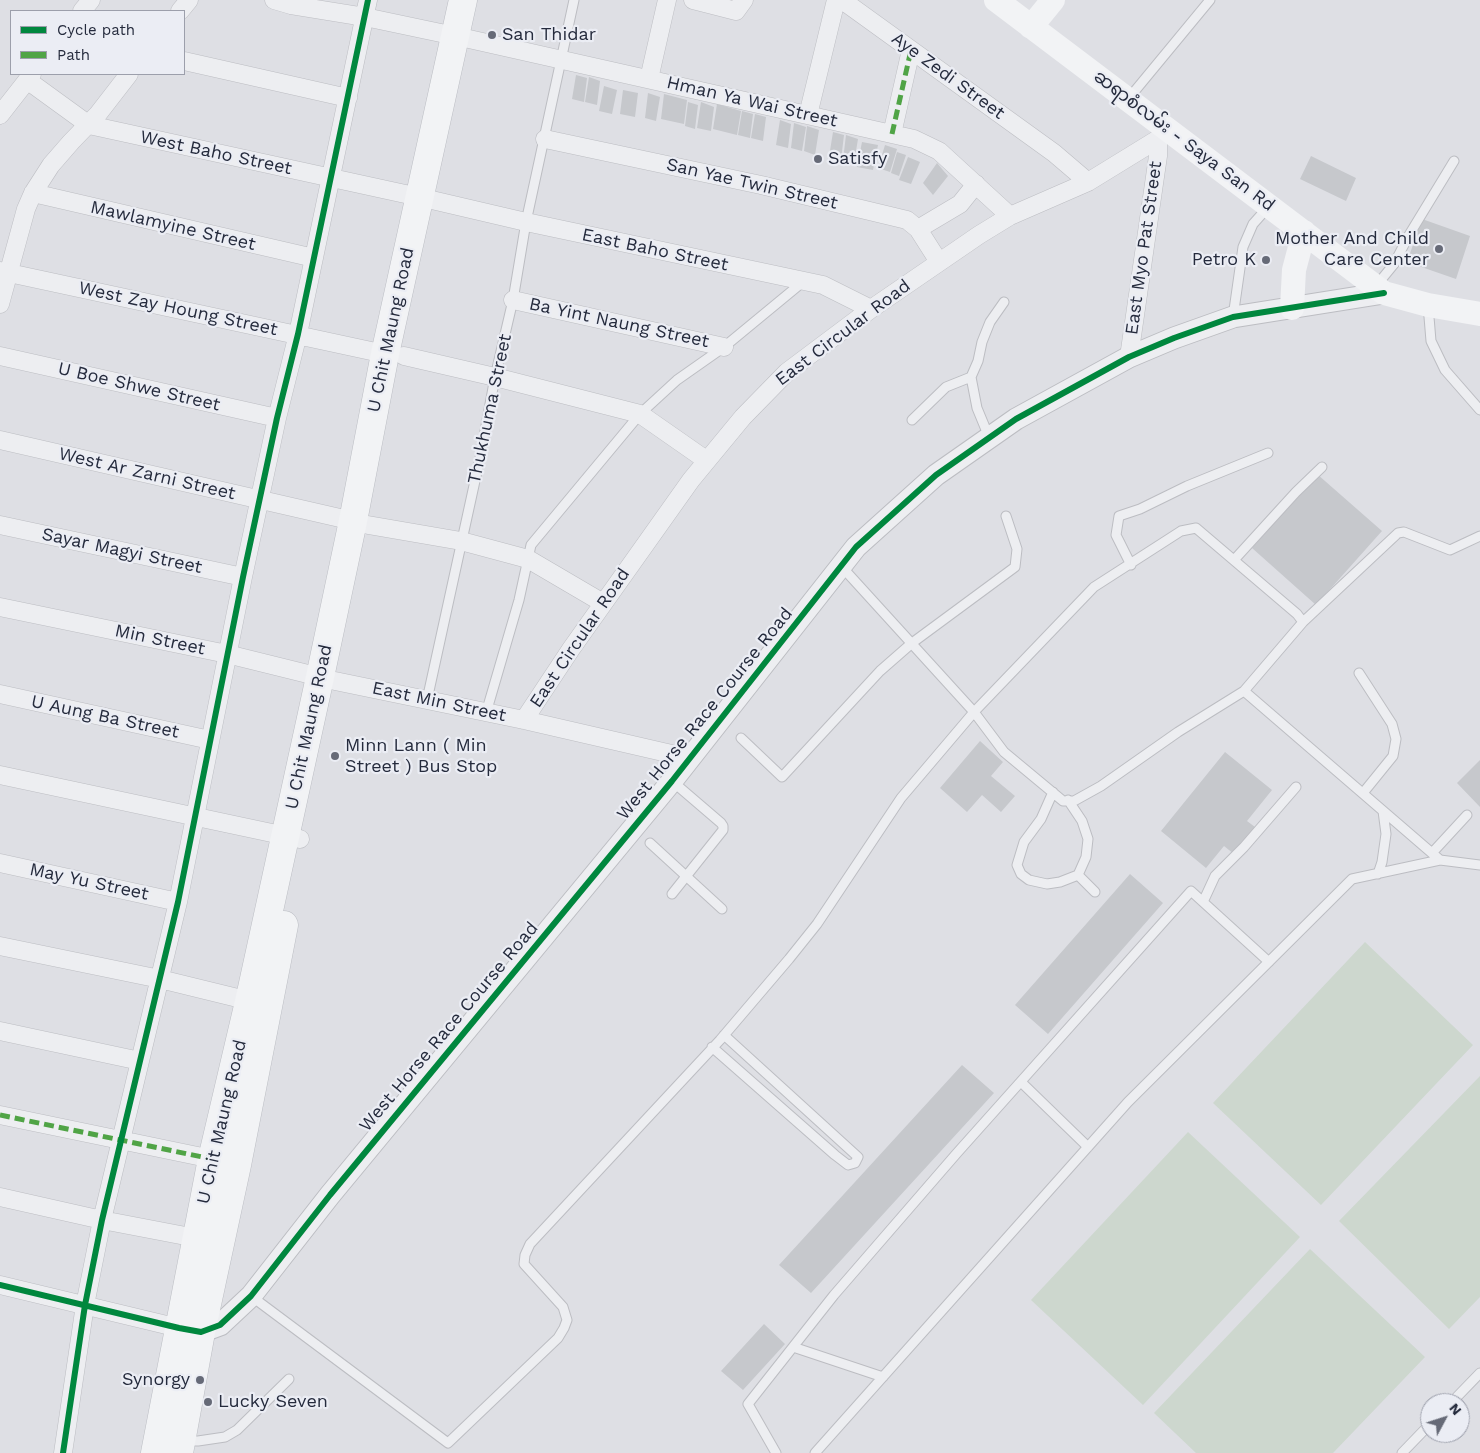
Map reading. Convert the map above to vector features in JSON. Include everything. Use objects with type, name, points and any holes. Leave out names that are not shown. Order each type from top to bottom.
[{"type":"main road","name":"U Chit Maung Road","points":[[462,0],[462,37]]},
{"type":"main road","name":"U Chit Maung Road","points":[[154,1453],[190,1330],[361,523],[426,199],[462,37],[477,0]]},
{"type":"main road","name":"ဆရာစံလမ်း - Saya San Rd","points":[[996,0],[1128,99],[1162,134],[1269,206],[1380,290]]},
{"type":"main road","points":[[1031,26],[1053,0]]},
{"type":"main road","points":[[1292,308],[1294,270],[1304,232]]},
{"type":"main road","points":[[1380,290],[1428,305],[1480,314]]},
{"type":"main road","name":"U Chit Maung Road","points":[[190,1330],[196,1238],[212,1159],[259,1003]]},
{"type":"main road","points":[[180,1447],[190,1330]]},
{"type":"street","points":[[83,10],[91,0]]},
{"type":"street","points":[[181,10],[189,0]]},
{"type":"street","name":"Hman Ya Wai Street","points":[[274,0],[291,5],[366,8],[462,37],[914,139],[939,151],[1010,216]]},
{"type":"street","points":[[649,79],[667,0]]},
{"type":"street","points":[[693,0],[736,11],[744,0]]},
{"type":"street","points":[[808,115],[836,0]]},
{"type":"street","name":"Aye Zedi Street","points":[[842,0],[1054,153],[1088,182]]},
{"type":"street","points":[[63,1453],[85,1305],[102,1220],[178,902],[243,577],[277,418],[298,334],[366,8]]},
{"type":"street","points":[[892,134],[911,50]]},
{"type":"street","points":[[185,60],[348,98]]},
{"type":"street","points":[[0,304],[4,272],[33,193],[51,165],[89,125],[127,75]]},
{"type":"street","points":[[0,115],[30,77]]},
{"type":"street","name":"West Baho Street","points":[[30,77],[89,125],[426,199]]},
{"type":"street","name":"East Circular Road","points":[[524,720],[602,604],[706,460],[743,416],[787,372],[871,309],[1010,216],[1088,182],[1162,134]]},
{"type":"street","name":"East Myo Pat Street","points":[[1129,357],[1162,134]]},
{"type":"street","name":"San Yae Twin Street","points":[[545,139],[771,188],[907,220],[918,229],[939,262]]},
{"type":"street","points":[[918,229],[960,204],[976,184]]},
{"type":"street","name":"Mawlamyine Street","points":[[33,193],[314,258]]},
{"type":"street","name":"East Baho Street","points":[[426,199],[823,285],[871,309]]},
{"type":"street","name":"West Zay Houng Street","points":[[4,272],[495,377],[640,414]]},
{"type":"street","name":"West Horse Race Course Road","points":[[190,1330],[220,1325],[251,1296],[330,1195],[672,781],[856,547],[936,475],[1016,419],[1129,357],[1174,338],[1233,317],[1292,308],[1380,290]]},
{"type":"street","name":"Ba Yint Naung Street","points":[[513,300],[724,347]]},
{"type":"street","name":"U Boe Shwe Street","points":[[0,356],[277,418]]},
{"type":"street","points":[[640,414],[706,460]]},
{"type":"street","name":"West Ar Zarni Street","points":[[0,440],[361,523],[461,541],[528,559],[602,604]]},
{"type":"street","name":"Sayar Magyi Street","points":[[0,525],[243,577]]},
{"type":"street","name":"Min Street","points":[[0,608],[227,654],[327,679]]},
{"type":"street","name":"East Min Street","points":[[327,679],[524,720],[690,758]]},
{"type":"street","name":"U Aung Ba Street","points":[[0,694],[210,740]]},
{"type":"street","points":[[0,775],[293,838]]},
{"type":"street","name":"May Yu Street","points":[[0,863],[178,902]]},
{"type":"street","points":[[0,946],[160,979],[259,1003]]},
{"type":"street","points":[[0,1031],[140,1061]]},
{"type":"street","points":[[0,1114],[212,1159]]},
{"type":"street","points":[[0,1197],[102,1220],[196,1238]]},
{"type":"street","points":[[0,1285],[190,1330]]},
{"type":"lane","name":"Thukhuma Street","points":[[428,700],[480,458],[495,377],[513,300],[526,222],[574,0]]},
{"type":"lane","points":[[1128,99],[1210,0]]},
{"type":"lane","points":[[1380,290],[1409,235],[1454,161]]},
{"type":"lane","points":[[1233,317],[1243,247],[1253,224],[1269,206]]},
{"type":"lane","points":[[486,713],[519,600],[531,545],[640,414],[677,380],[724,347],[804,281]]},
{"type":"lane","points":[[912,420],[946,387],[970,376],[978,361],[982,342],[990,322],[1004,302]]},
{"type":"lane","points":[[1428,305],[1431,341],[1445,370],[1480,410]]},
{"type":"lane","points":[[970,376],[977,408],[990,437]]},
{"type":"lane","points":[[1131,565],[1116,535],[1119,516],[1140,509],[1187,486],[1268,453]]},
{"type":"lane","points":[[1234,560],[1296,492],[1322,467]]},
{"type":"lane","points":[[741,738],[782,777],[880,671],[912,643],[1015,567],[1017,549],[1006,516]]},
{"type":"lane","points":[[444,1453],[448,1443],[558,1338],[564,1328],[567,1320],[563,1307],[524,1264],[525,1254],[530,1244],[724,1035],[817,924],[901,798],[974,712],[1094,587],[1131,565],[1181,531],[1196,528],[1297,614],[1303,622]]},
{"type":"lane","points":[[842,567],[974,712],[1004,752],[1062,800],[1074,800],[1101,786],[1178,732],[1244,691],[1303,622],[1398,533],[1404,532],[1450,550],[1480,536]]},
{"type":"lane","points":[[1359,673],[1392,724],[1396,739],[1392,756],[1363,793]]},
{"type":"lane","points":[[1244,691],[1440,860]]},
{"type":"lane","points":[[672,781],[721,822],[723,826],[723,830],[672,894]]},
{"type":"lane","points":[[1203,902],[1216,876],[1244,847],[1296,786]]},
{"type":"lane","points":[[1053,792],[1041,819],[1024,842],[1017,865],[1021,874],[1029,880],[1047,884],[1060,882],[1078,875],[1086,857],[1088,839],[1082,821],[1068,800]]},
{"type":"lane","points":[[1378,874],[1382,862],[1386,834],[1383,811]]},
{"type":"lane","points":[[1432,853],[1467,815]]},
{"type":"lane","points":[[650,843],[722,909]]},
{"type":"lane","points":[[815,1453],[1128,1102],[1352,880],[1440,860],[1480,864]]},
{"type":"lane","points":[[1078,875],[1095,892]]},
{"type":"lane","points":[[776,1453],[748,1404],[847,1280],[1191,891],[1269,962]]},
{"type":"lane","points":[[712,1047],[835,1155],[848,1165],[855,1163],[858,1157],[724,1035]]},
{"type":"lane","points":[[1021,1082],[1088,1146]]},
{"type":"lane","points":[[251,1296],[448,1443]]},
{"type":"lane","points":[[793,1347],[883,1377]]},
{"type":"lane","points":[[1461,1393],[1480,1373]]},
{"type":"lane","points":[[180,1447],[198,1441],[225,1437],[237,1430],[289,1379]]},
{"type":"lane","points":[[1402,1453],[1420,1434]]},
{"type":"shaded area","points":[[1365,942],[1473,1045],[1321,1205],[1213,1103]]},
{"type":"shaded area","points":[[1480,1076],[1480,1297],[1449,1329],[1339,1221]]},
{"type":"shaded area","points":[[1188,1132],[1300,1237],[1143,1405],[1031,1300]]},
{"type":"shaded area","points":[[1310,1249],[1425,1357],[1333,1453],[1196,1453],[1154,1413]]},
{"type":"building","points":[[576,75],[587,78],[584,102],[572,99]]},
{"type":"building","points":[[589,77],[600,81],[597,105],[585,102]]},
{"type":"building","points":[[604,86],[617,90],[612,114],[599,111]]},
{"type":"building","points":[[623,90],[638,93],[635,117],[620,114]]},
{"type":"building","points":[[648,93],[660,97],[656,121],[645,118]]},
{"type":"building","points":[[664,94],[687,100],[684,124],[661,119]]},
{"type":"building","points":[[688,102],[698,105],[695,129],[685,126]]},
{"type":"building","points":[[701,102],[714,107],[711,131],[697,128]]},
{"type":"building","points":[[717,104],[741,111],[737,135],[713,129]]},
{"type":"building","points":[[742,111],[753,114],[750,138],[738,135]]},
{"type":"building","points":[[755,114],[766,117],[763,141],[751,138]]},
{"type":"building","points":[[780,120],[791,124],[788,148],[776,145]]},
{"type":"building","points":[[794,123],[806,127],[802,151],[791,148]]},
{"type":"building","points":[[807,126],[819,130],[815,155],[804,151]]},
{"type":"building","points":[[833,132],[844,135],[841,160],[829,157]]},
{"type":"building","points":[[846,135],[858,139],[854,163],[843,160]]},
{"type":"building","points":[[862,142],[878,145],[873,170],[857,167]]},
{"type":"building","points":[[885,145],[897,149],[890,172],[878,168]]},
{"type":"building","points":[[897,152],[906,155],[899,176],[891,173]]},
{"type":"building","points":[[1311,156],[1356,178],[1346,201],[1300,179]]},
{"type":"building","points":[[908,157],[920,162],[911,184],[899,180]]},
{"type":"building","points":[[937,163],[948,176],[933,195],[923,183]]},
{"type":"building","name":"Mother And Child Care Center","points":[[1422,219],[1470,236],[1456,279],[1407,262]]},
{"type":"building","points":[[1317,474],[1382,531],[1316,605],[1252,548]]},
{"type":"building","points":[[980,741],[1003,762],[991,776],[1015,796],[1001,812],[982,795],[967,812],[940,788]]},
{"type":"building","points":[[1225,752],[1272,790],[1247,821],[1255,827],[1234,854],[1224,846],[1206,868],[1161,831]]},
{"type":"building","points":[[1480,760],[1480,807],[1457,783]]},
{"type":"building","points":[[1130,874],[1163,903],[1048,1034],[1015,1005]]},
{"type":"building","points":[[962,1065],[994,1093],[811,1293],[779,1265]]},
{"type":"building","points":[[764,1324],[785,1344],[743,1390],[721,1371]]},
{"type":"marked path","points":[[892,134],[911,50]]},
{"type":"marked path","points":[[0,1115],[212,1159]]},
{"type":"cycle path","points":[[63,1453],[85,1305],[102,1220],[178,902],[243,577],[277,418],[298,334],[368,0]]},
{"type":"cycle path","points":[[0,1285],[179,1328],[201,1332],[220,1325],[251,1296],[330,1195],[672,781],[856,547],[936,475],[1016,419],[1129,357],[1174,338],[1233,317],[1384,293]]},
{"type":"place","name":"San Thidar","points":[[492,35]]},
{"type":"place","name":"Satisfy","points":[[818,159]]},
{"type":"place","name":"Mother And Child Care Center","points":[[1439,249]]},
{"type":"place","name":"Petro K","points":[[1266,260]]},
{"type":"place","name":"Minn Lann ( Min Street ) Bus Stop","points":[[335,756]]},
{"type":"place","name":"Synorgy","points":[[200,1380]]},
{"type":"place","name":"Lucky Seven","points":[[208,1402]]}]
